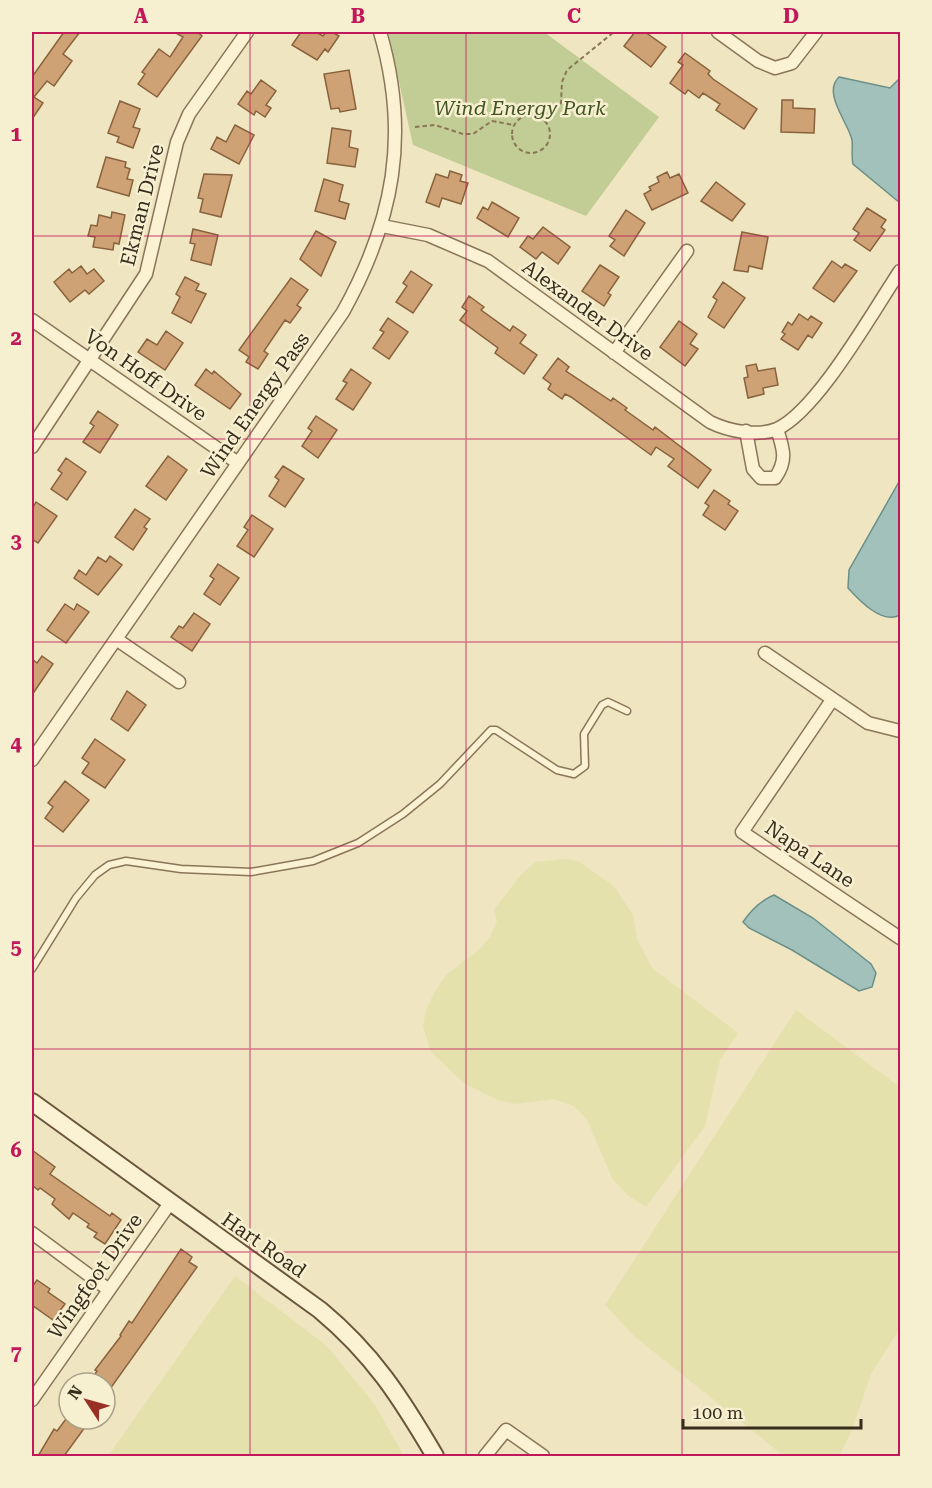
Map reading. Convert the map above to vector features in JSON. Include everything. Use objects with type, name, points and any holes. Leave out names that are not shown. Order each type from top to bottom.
[{"type":"street","name":"Ekman Drive","points":[[32,447],[146,274],[177,142],[189,114],[247,32]]},
{"type":"street","name":"Wind Energy Pass","points":[[32,760],[343,312],[366,270],[382,226],[393,174],[395,122],[392,86],[380,32]]},
{"type":"street","points":[[718,32],[758,61],[775,68],[792,63],[816,32]]},
{"type":"street","name":"Alexander Drive","points":[[382,226],[428,235],[488,261],[710,422],[723,428],[746,431],[771,430]]},
{"type":"street","points":[[614,353],[687,251]]},
{"type":"street","points":[[746,431],[753,469],[761,478],[775,478],[782,468],[784,453],[771,430],[801,414],[810,403],[900,271]]},
{"type":"street","name":"Von Hoff Drive","points":[[32,320],[92,359],[238,463]]},
{"type":"street","points":[[117,639],[179,682]]},
{"type":"street","points":[[765,652],[868,723],[900,731]]},
{"type":"street","name":"Napa Lane","points":[[832,700],[742,832],[900,938]]},
{"type":"street","name":"Hart Road","points":[[32,1102],[320,1310],[354,1338],[410,1413],[435,1456]]},
{"type":"street","name":"Wingfoot Drive","points":[[32,1400],[170,1203]]},
{"type":"street","points":[[32,1233],[109,1290]]},
{"type":"street","points":[[485,1456],[506,1430],[543,1456]]},
{"type":"lane","points":[[32,969],[76,898],[95,875],[109,865],[126,861],[181,869],[251,872],[313,861],[358,843],[403,814],[440,784],[491,730],[496,730],[557,770],[574,774],[585,766],[584,734],[602,705],[612,703],[627,711]]},
{"type":"path","points":[[544,119],[554,113],[561,103],[562,82],[567,70],[614,32]]},
{"type":"path","points":[[530,115],[544,119],[549,127],[550,138],[544,149],[526,153],[515,145],[514,125],[530,115]]},
{"type":"path","points":[[415,127],[445,127],[463,134],[473,134],[492,121],[514,125]]},
{"type":"shaded area","points":[[565,859],[578,861],[614,886],[633,915],[637,939],[652,968],[738,1033],[720,1060],[705,1126],[646,1207],[627,1195],[613,1180],[587,1120],[574,1106],[554,1099],[514,1104],[498,1100],[465,1084],[431,1052],[423,1026],[426,1010],[435,991],[446,975],[480,949],[490,937],[497,921],[494,910],[519,877],[535,862]]},
{"type":"shaded area","points":[[796,1010],[900,1087],[900,1328],[871,1374],[852,1430],[839,1456],[784,1456],[634,1336],[605,1305]]},
{"type":"shaded area","points":[[235,1276],[327,1346],[375,1405],[404,1456],[108,1456]]},
{"type":"green space","name":"Wind Energy Park","points":[[388,32],[544,32],[659,117],[586,216],[413,145]]},
{"type":"water","points":[[839,77],[890,88],[900,78],[900,203],[853,164],[852,140],[833,91]]},
{"type":"water","points":[[900,480],[900,615],[886,617],[871,610],[848,588],[849,570]]},
{"type":"water","points":[[774,895],[813,918],[871,964],[876,973],[872,987],[859,991],[792,950],[749,928],[743,922],[746,918],[761,903]]},
{"type":"building","points":[[64,32],[80,32],[63,54],[72,61],[54,86],[47,81],[34,97],[43,103],[32,119],[32,77]]},
{"type":"building","points":[[174,32],[197,32],[202,36],[157,97],[138,84],[145,74],[142,72],[159,49],[170,57],[183,37]]},
{"type":"building","points":[[301,32],[316,32],[323,36],[326,32],[332,32],[339,36],[328,52],[325,49],[317,60],[292,45]]},
{"type":"building","points":[[635,32],[645,32],[666,47],[651,67],[624,46]]},
{"type":"building","points":[[685,53],[710,71],[708,74],[713,79],[757,109],[744,129],[716,110],[720,104],[703,93],[699,98],[688,90],[685,94],[670,83],[683,65],[678,62]]},
{"type":"building","points":[[349,70],[356,109],[340,112],[339,108],[331,109],[324,74]]},
{"type":"building","points":[[261,80],[276,91],[266,105],[271,108],[265,117],[256,111],[254,115],[238,104],[247,91],[251,94]]},
{"type":"building","points":[[782,100],[793,100],[793,108],[815,109],[814,133],[781,132]]},
{"type":"building","points":[[120,101],[140,109],[133,127],[140,129],[133,148],[117,142],[119,137],[108,133]]},
{"type":"building","points":[[235,125],[254,135],[239,164],[211,149],[217,137],[226,142]]},
{"type":"building","points":[[332,128],[351,131],[349,147],[358,149],[355,167],[327,163]]},
{"type":"building","points":[[106,157],[126,162],[125,167],[130,169],[127,179],[133,180],[129,196],[97,187]]},
{"type":"building","points":[[450,171],[462,175],[460,181],[468,183],[461,204],[442,198],[439,207],[426,202],[436,174],[448,178]]},
{"type":"building","points":[[667,172],[670,178],[679,174],[688,193],[652,210],[644,194],[651,190],[649,187],[659,182],[657,177]]},
{"type":"building","points":[[204,174],[232,175],[221,217],[200,212],[203,199],[198,198]]},
{"type":"building","points":[[324,179],[343,185],[339,201],[349,204],[345,219],[315,211]]},
{"type":"building","points":[[716,182],[745,204],[732,221],[701,201]]},
{"type":"building","points":[[492,202],[519,218],[508,237],[477,218],[483,207],[488,210]]},
{"type":"building","points":[[867,208],[886,220],[881,227],[885,230],[870,251],[854,240],[859,233],[853,229]]},
{"type":"building","points":[[626,210],[645,223],[624,256],[610,246],[615,240],[609,236]]},
{"type":"building","points":[[112,212],[125,215],[119,244],[114,243],[113,250],[93,247],[95,237],[88,236],[91,225],[97,226],[99,215],[111,218]]},
{"type":"building","points":[[543,227],[570,247],[558,264],[542,252],[536,259],[520,247],[528,236],[533,239]]},
{"type":"building","points":[[193,229],[218,235],[211,265],[191,260],[195,244],[190,243]]},
{"type":"building","points":[[316,231],[336,242],[321,276],[300,259]]},
{"type":"building","points":[[742,232],[768,237],[762,269],[749,266],[748,272],[734,270]]},
{"type":"building","points":[[832,261],[842,268],[845,264],[857,271],[834,302],[813,288]]},
{"type":"building","points":[[600,265],[619,277],[608,293],[611,295],[604,306],[582,291]]},
{"type":"building","points":[[81,266],[87,274],[94,269],[104,281],[89,294],[85,290],[70,302],[54,282],[69,269],[72,273]]},
{"type":"building","points":[[411,271],[432,285],[413,313],[396,302],[407,286],[403,283]]},
{"type":"building","points":[[185,277],[199,284],[196,290],[206,294],[191,323],[172,313],[180,297],[176,294]]},
{"type":"building","points":[[291,278],[308,290],[297,305],[301,308],[290,323],[285,320],[264,351],[268,354],[258,369],[246,362],[249,357],[239,350]]},
{"type":"building","points":[[723,282],[745,298],[724,328],[708,317],[717,300],[713,297]]},
{"type":"building","points":[[469,296],[484,307],[481,310],[510,331],[513,326],[526,335],[520,343],[537,355],[524,374],[495,353],[498,348],[460,320],[467,311],[462,307]]},
{"type":"building","points":[[799,314],[808,320],[811,316],[822,323],[812,338],[808,335],[798,350],[781,339],[788,322],[792,325]]},
{"type":"building","points":[[388,318],[408,332],[389,359],[373,348],[384,332],[380,330]]},
{"type":"building","points":[[679,321],[697,334],[690,344],[698,349],[685,366],[660,347]]},
{"type":"building","points":[[166,331],[183,343],[165,370],[138,352],[147,339],[157,345]]},
{"type":"building","points":[[558,358],[569,367],[566,371],[611,401],[613,398],[627,408],[625,410],[653,430],[655,427],[711,470],[698,488],[668,466],[674,459],[656,447],[651,455],[571,397],[565,394],[562,399],[548,389],[551,384],[543,378]]},
{"type":"building","points":[[756,364],[758,371],[775,368],[778,385],[763,388],[764,394],[748,398],[744,378],[748,377],[746,366]]},
{"type":"building","points":[[206,369],[212,374],[214,371],[241,394],[230,409],[195,385]]},
{"type":"building","points":[[351,369],[371,383],[353,410],[336,399],[347,383],[343,381]]},
{"type":"building","points":[[98,411],[118,425],[100,453],[83,442],[94,426],[90,423]]},
{"type":"building","points":[[316,416],[337,430],[318,458],[302,446],[312,431],[308,428]]},
{"type":"building","points":[[168,456],[187,470],[166,500],[146,486]]},
{"type":"building","points":[[66,458],[86,472],[67,500],[51,489],[62,473],[58,470]]},
{"type":"building","points":[[283,466],[304,479],[285,507],[269,496],[279,480],[275,477]]},
{"type":"building","points":[[714,490],[730,501],[728,504],[738,511],[725,530],[703,515],[709,506],[705,503]]},
{"type":"building","points":[[36,502],[57,516],[38,543],[32,539],[32,509]]},
{"type":"building","points":[[135,509],[150,519],[144,527],[147,529],[133,550],[115,537]]},
{"type":"building","points":[[252,515],[273,529],[254,557],[237,546],[248,530],[244,527]]},
{"type":"building","points":[[110,556],[122,565],[98,595],[74,578],[79,570],[86,575],[98,557],[106,562]]},
{"type":"building","points":[[218,564],[239,578],[220,605],[204,594],[214,579],[210,576]]},
{"type":"building","points":[[65,604],[74,610],[77,604],[89,612],[66,643],[47,630]]},
{"type":"building","points":[[194,613],[210,624],[192,651],[171,637],[179,626],[183,628]]},
{"type":"building","points":[[42,656],[53,664],[32,695],[32,659],[37,663]]},
{"type":"building","points":[[127,691],[146,705],[128,731],[111,719]]},
{"type":"building","points":[[95,739],[125,760],[105,788],[82,773],[89,763],[82,758]]},
{"type":"building","points":[[65,781],[89,800],[63,832],[45,818],[53,807],[48,803]]},
{"type":"building","points":[[32,1150],[55,1167],[50,1174],[110,1216],[112,1213],[121,1220],[105,1244],[94,1237],[97,1233],[87,1227],[89,1224],[73,1213],[69,1219],[52,1204],[55,1199],[32,1185]]},
{"type":"building","points":[[181,1249],[192,1257],[189,1262],[197,1267],[117,1379],[117,1371],[95,1370],[121,1336],[129,1321],[132,1323]]},
{"type":"building","points":[[37,1280],[50,1289],[48,1292],[65,1304],[53,1320],[32,1305],[32,1287]]},
{"type":"building","points":[[54,1429],[82,1431],[64,1456],[38,1456]]}]
